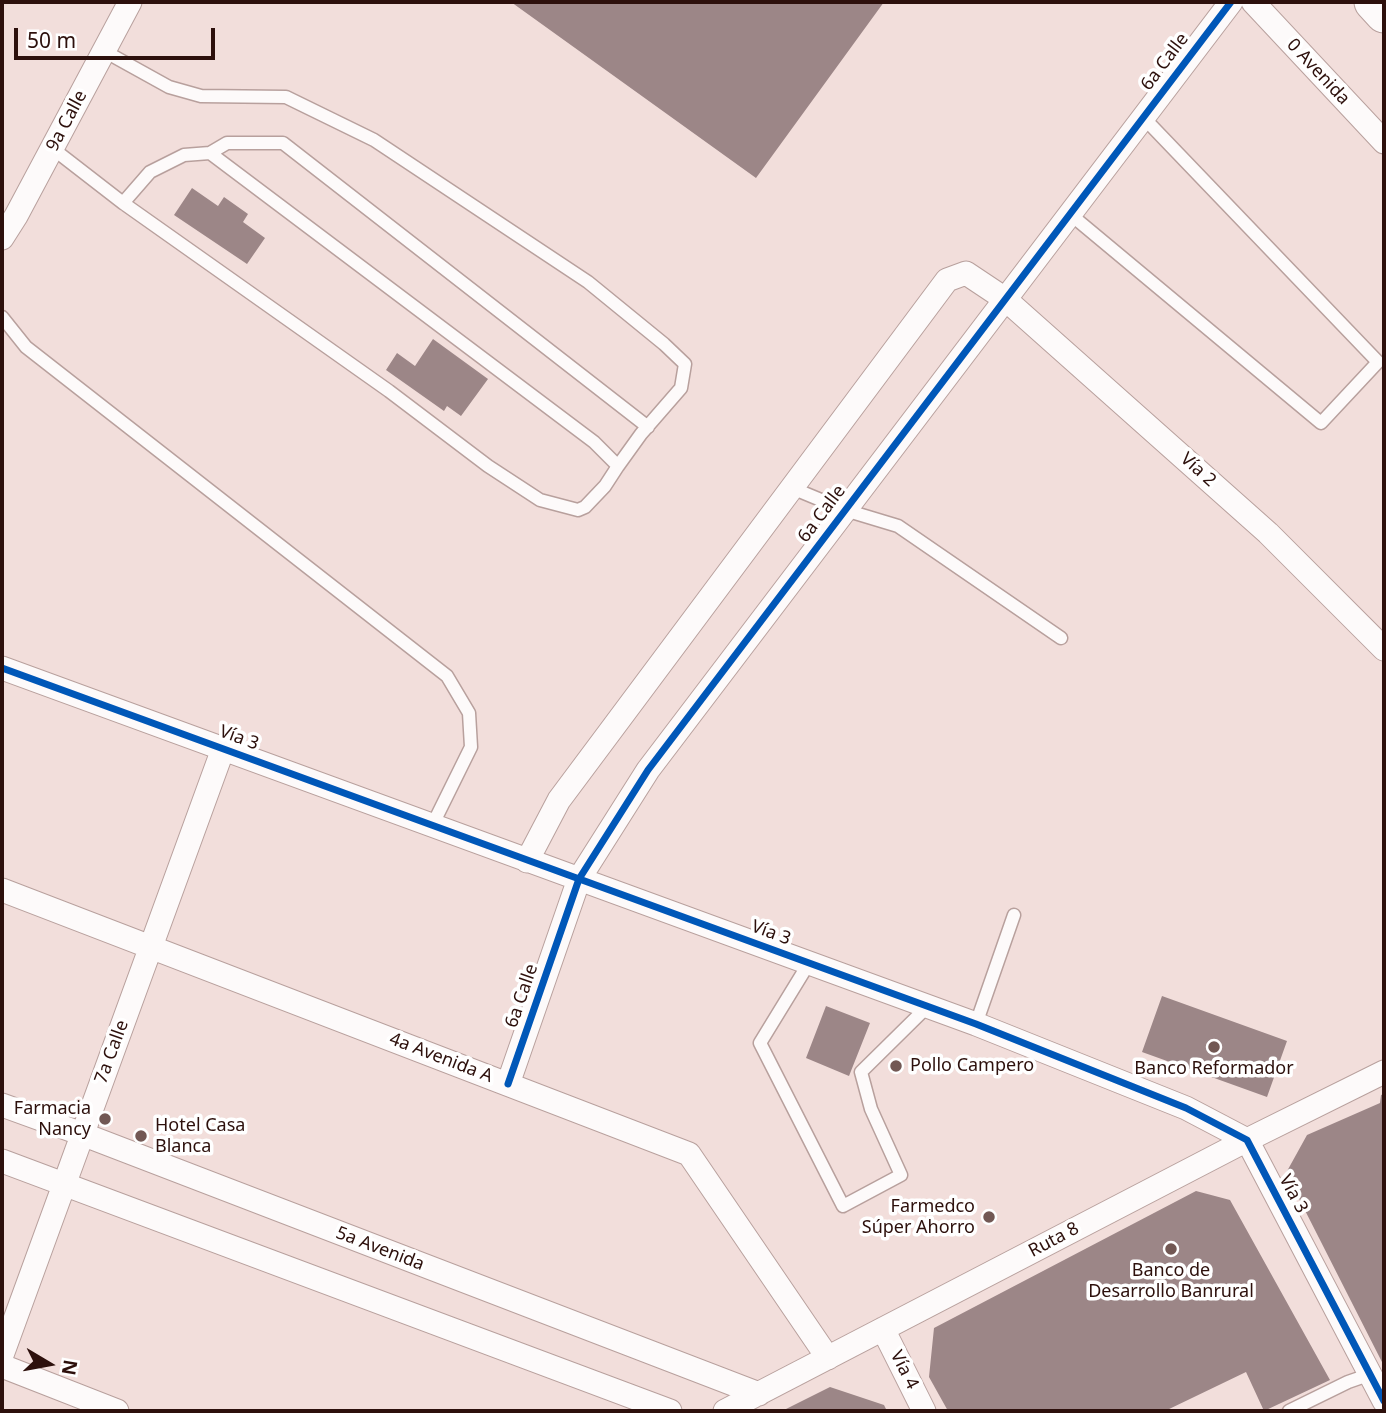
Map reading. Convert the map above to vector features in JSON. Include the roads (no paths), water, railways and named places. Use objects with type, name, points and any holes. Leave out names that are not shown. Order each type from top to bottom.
[{"type":"main road","points":[[1373,2],[1384,14]]},
{"type":"street","name":"9a Calle","points":[[2,238],[9,213],[52,148],[130,2]]},
{"type":"street","name":"6a Calle","points":[[508,1084],[579,880],[648,770],[1230,2]]},
{"type":"street","name":"0 Avenida","points":[[1253,2],[1384,142]]},
{"type":"street","points":[[527,861],[559,800],[947,280],[966,273],[1005,299]]},
{"type":"street","name":"Vía 2","points":[[1005,299],[1268,533],[1384,649]]},
{"type":"street","name":"Vía 3","points":[[2,668],[928,1006],[1186,1108],[1247,1140],[1380,1389]]},
{"type":"street","name":"7a Calle","points":[[2,1354],[223,749]]},
{"type":"street","name":"4a Avenida A","points":[[2,890],[689,1154],[828,1358]]},
{"type":"street","name":"Ruta 8","points":[[724,1411],[1247,1140],[1384,1072]]},
{"type":"street","name":"5a Avenida","points":[[2,1105],[758,1394]]},
{"type":"street","points":[[2,1161],[670,1411]]},
{"type":"street","name":"Vía 4","points":[[883,1329],[924,1411]]},
{"type":"street","points":[[2,1366],[117,1411]]},
{"type":"lane","points":[[52,148],[123,203],[389,391],[488,466],[540,500],[578,510],[585,507],[606,486],[618,466],[681,388],[685,364],[588,282],[374,140],[286,97],[201,96],[169,87],[103,51]]},
{"type":"lane","points":[[1070,214],[1321,423],[1378,362],[1143,117]]},
{"type":"lane","points":[[123,203],[150,172],[184,155],[210,153],[227,143],[283,143],[648,427]]},
{"type":"lane","points":[[210,153],[594,442],[618,466]]},
{"type":"lane","points":[[2,317],[26,347],[447,676],[469,713],[471,747],[432,826]]},
{"type":"lane","points":[[792,488],[845,510],[898,526],[1061,638]]},
{"type":"lane","points":[[976,1024],[1014,915]]},
{"type":"lane","points":[[808,963],[760,1043],[843,1206],[901,1175],[871,1109],[861,1072],[928,1006]]},
{"type":"lane","points":[[1289,1411],[1348,1382],[1380,1389]]},
{"type":"place","name":"Banco Reformador","points":[[1214,1047]]},
{"type":"place","name":"Pollo Campero","points":[[896,1066]]},
{"type":"place","name":"Farmacia Nancy","points":[[105,1119]]},
{"type":"place","name":"Hotel Casa Blanca","points":[[141,1136]]},
{"type":"place","name":"Farmedco Súper Ahorro","points":[[989,1217]]},
{"type":"place","name":"Banco de Desarrollo Banrural","points":[[1171,1249]]}]
